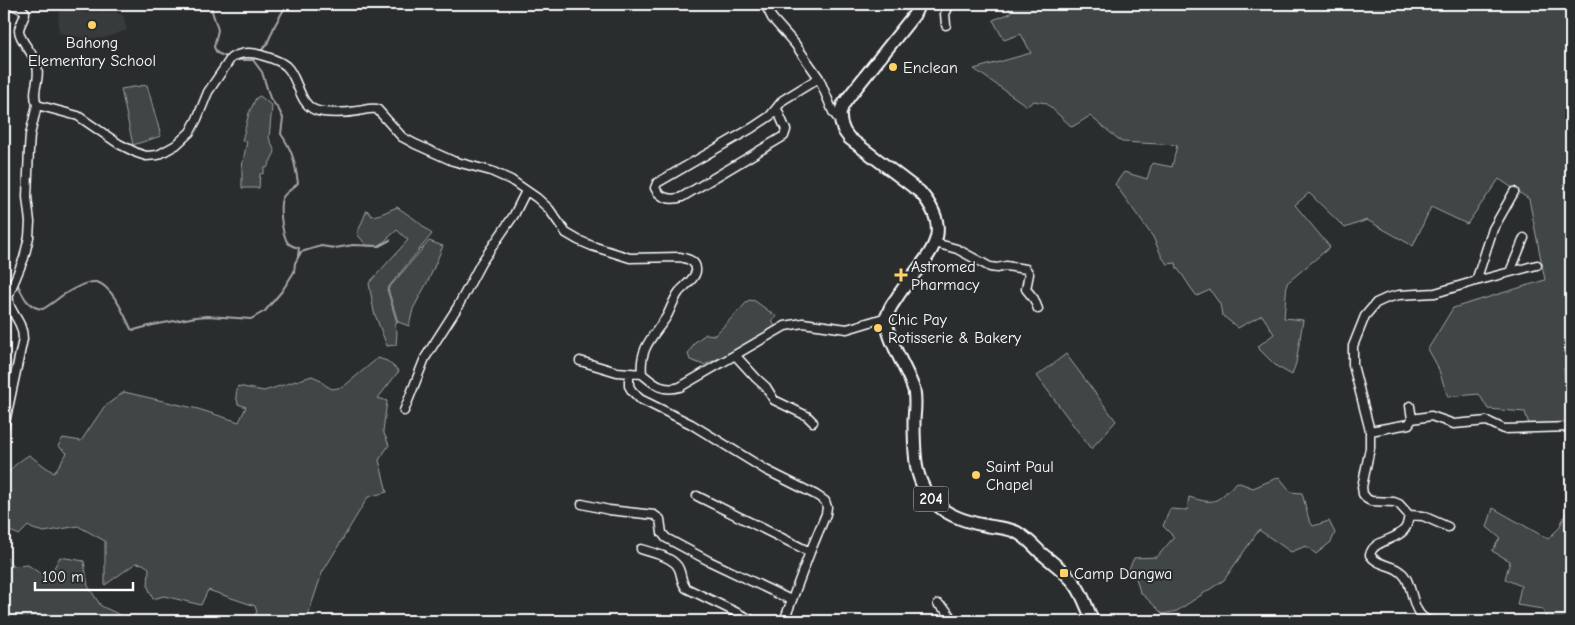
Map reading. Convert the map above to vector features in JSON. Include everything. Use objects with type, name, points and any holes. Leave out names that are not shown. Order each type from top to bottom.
[{"type":"highway","points":[[887,317],[900,292],[935,243],[938,225],[934,210],[929,201],[906,180],[850,138],[841,123],[840,114],[851,94],[914,15],[919,4]]},
{"type":"highway","name":"204","points":[[887,317],[891,336],[910,378],[915,398],[914,448],[917,469],[927,495],[934,503],[955,518],[976,524],[1013,530],[1019,533],[1075,584],[1093,621]]},
{"type":"street","points":[[4,427],[23,339],[21,325],[8,305],[8,300],[29,237],[30,222],[26,197],[29,149],[31,130],[38,105],[34,94],[38,68],[19,32],[25,12],[10,4]]},
{"type":"street","points":[[765,4],[772,18],[795,44],[819,78],[833,112],[841,123]]},
{"type":"street","points":[[946,25],[945,14],[950,4]]},
{"type":"street","points":[[38,105],[78,116],[119,144],[137,153],[152,157],[158,156],[170,150],[190,132],[208,92],[236,55],[252,52],[276,59],[292,72],[305,102],[311,108],[318,111],[348,112],[377,109],[391,127],[402,137],[452,161],[502,174],[537,198],[549,209],[566,233],[592,246],[630,258],[680,257],[688,258],[694,263],[696,270],[694,276],[680,291],[666,317],[647,343],[642,359],[642,374]]},
{"type":"street","points":[[777,109],[786,130],[784,136],[682,197],[677,199],[666,198],[655,190],[656,185],[663,179],[752,128],[770,116],[783,100],[819,78]]},
{"type":"street","points":[[404,411],[425,358],[460,302],[481,263],[514,214],[526,191]]},
{"type":"street","points":[[1476,281],[1493,229],[1514,192]]},
{"type":"street","points":[[1510,272],[1524,238]]},
{"type":"street","points":[[935,243],[957,250],[990,267],[1006,266],[1026,269],[1028,274],[1026,289],[1034,299],[1038,309]]},
{"type":"street","points":[[1448,527],[1423,516],[1409,515],[1399,504],[1394,502],[1371,501],[1363,494],[1362,487],[1370,448],[1370,431],[1352,355],[1353,346],[1364,316],[1376,303],[1387,298],[1399,295],[1435,293],[1537,265]]},
{"type":"street","points":[[580,361],[605,370],[628,374],[642,374],[662,388],[672,390],[772,332],[790,324],[803,323],[847,329],[887,317]]},
{"type":"street","points":[[735,355],[766,387],[774,400],[807,416],[813,422]]},
{"type":"street","points":[[628,374],[629,386],[632,392],[640,399],[691,424],[766,470],[816,494],[825,501],[827,507],[826,514],[784,621]]},
{"type":"street","points":[[1370,431],[1407,425],[1412,419],[1410,406]]},
{"type":"street","points":[[1412,419],[1431,416],[1454,424],[1486,421],[1504,428],[1571,427]]},
{"type":"street","points":[[698,496],[810,552]]},
{"type":"street","points":[[582,504],[610,510],[654,515],[660,520],[662,533],[666,538],[791,600]]},
{"type":"street","points":[[1409,515],[1404,530],[1374,546],[1370,550],[1370,555],[1373,560],[1392,566],[1400,571],[1406,578],[1417,611],[1421,617],[1430,621]]},
{"type":"street","points":[[642,549],[664,557],[675,564],[686,588],[754,621]]},
{"type":"street","points":[[938,604],[946,610],[951,621]]},
{"type":"shaded area","points":[[1007,4],[1178,4],[1179,6],[1182,4],[1571,4],[1571,368],[1564,368],[1568,424],[1531,430],[1525,412],[1488,409],[1479,394],[1448,397],[1437,365],[1428,349],[1453,308],[1545,280],[1529,199],[1499,179],[1467,224],[1431,207],[1413,246],[1367,220],[1345,228],[1309,193],[1295,205],[1330,247],[1287,283],[1284,318],[1303,320],[1296,363],[1292,375],[1276,366],[1257,347],[1274,334],[1262,315],[1238,328],[1222,315],[1220,304],[1210,290],[1197,296],[1177,268],[1176,263],[1167,264],[1153,237],[1115,184],[1124,172],[1147,179],[1152,163],[1172,167],[1177,145],[1122,142],[1090,116],[1072,127],[1046,103],[1034,101],[1027,106],[974,69],[1031,53],[1021,34],[1004,40],[993,20],[1011,13]]},
{"type":"shaded area","name":"Bahong Elementary School","points":[[66,6],[85,13],[115,12],[123,15],[127,30],[104,38],[85,38],[59,33],[60,7]]},
{"type":"shaded area","points":[[147,85],[161,136],[133,145],[121,89]]},
{"type":"shaded area","points":[[260,96],[272,106],[269,138],[275,152],[267,168],[264,168],[264,173],[260,174],[259,188],[242,188],[242,167],[247,141],[242,141],[249,113],[256,98]]},
{"type":"shaded area","points":[[397,207],[432,234],[387,289],[397,323],[394,324],[397,332],[396,345],[387,346],[374,312],[369,283],[408,240],[397,230],[379,246],[367,246],[357,234],[367,210],[372,216]]},
{"type":"shaded area","points":[[429,241],[443,246],[429,279],[413,309],[409,326],[398,322],[388,289]]},
{"type":"shaded area","points":[[749,300],[755,301],[777,317],[772,320],[775,327],[750,344],[704,365],[690,360],[688,354],[695,342],[706,334],[715,335]]},
{"type":"shaded area","points":[[1066,354],[1116,421],[1091,449],[1037,376]]},
{"type":"shaded area","points":[[378,358],[387,361],[399,371],[378,398],[387,401],[383,431],[389,445],[379,460],[387,492],[368,497],[322,573],[306,621],[250,621],[257,612],[255,606],[208,590],[201,605],[164,596],[153,599],[148,587],[149,568],[143,564],[136,563],[105,585],[105,541],[78,526],[44,532],[28,526],[19,535],[8,530],[6,526],[3,512],[4,487],[6,476],[11,470],[29,455],[54,473],[67,453],[58,446],[63,438],[81,441],[104,407],[124,392],[198,409],[239,422],[246,407],[238,404],[236,395],[238,386],[264,391],[312,376],[332,389],[343,387]]},
{"type":"shaded area","points":[[1279,477],[1291,492],[1302,493],[1309,520],[1313,526],[1329,521],[1335,533],[1331,542],[1316,554],[1306,546],[1291,552],[1259,530],[1224,580],[1177,611],[1163,614],[1140,592],[1136,578],[1128,571],[1134,558],[1157,557],[1174,537],[1163,526],[1170,509],[1187,510],[1189,497],[1206,501],[1216,500],[1237,482],[1253,488]]},
{"type":"shaded area","points":[[1571,502],[1571,621],[1547,621],[1543,609],[1517,605],[1521,586],[1505,579],[1510,561],[1492,551],[1500,538],[1487,527],[1493,508],[1548,539],[1559,528]]},
{"type":"shaded area","points":[[60,557],[84,561],[88,586],[101,606],[129,621],[4,621],[4,558],[7,558],[13,566],[28,565],[48,579]]},
{"type":"waterway","points":[[212,4],[211,8],[218,30],[214,47],[217,53],[229,58]]},
{"type":"waterway","points":[[261,51],[267,44],[287,4]]},
{"type":"waterway","points":[[256,56],[253,60],[262,72],[270,98],[283,118],[281,134],[291,152],[296,169],[298,183],[283,197],[281,213],[282,227],[286,239],[290,245],[299,248],[298,256]]},
{"type":"waterway","points":[[236,60],[253,60]]},
{"type":"waterway","points":[[17,283],[30,304],[43,309],[79,286],[92,282],[102,284],[113,295],[131,329],[134,330],[196,317],[251,319],[265,311],[282,291],[294,272],[295,263],[301,252],[321,246],[335,248],[353,245],[379,246],[390,240]]},
{"type":"waterway","points":[[4,274],[13,281]]},
{"type":"place","name":"Bahong Elementary School","points":[[92,25]]},
{"type":"place","name":"Enclean","points":[[893,67]]},
{"type":"place","name":"Astromed Pharmacy","points":[[901,275]]},
{"type":"place","name":"Chic Pay Rotisserie & Bakery","points":[[878,328]]},
{"type":"place","name":"Saint Paul Chapel","points":[[976,475]]},
{"type":"place","name":"Camp Dangwa","points":[[1064,573]]}]
